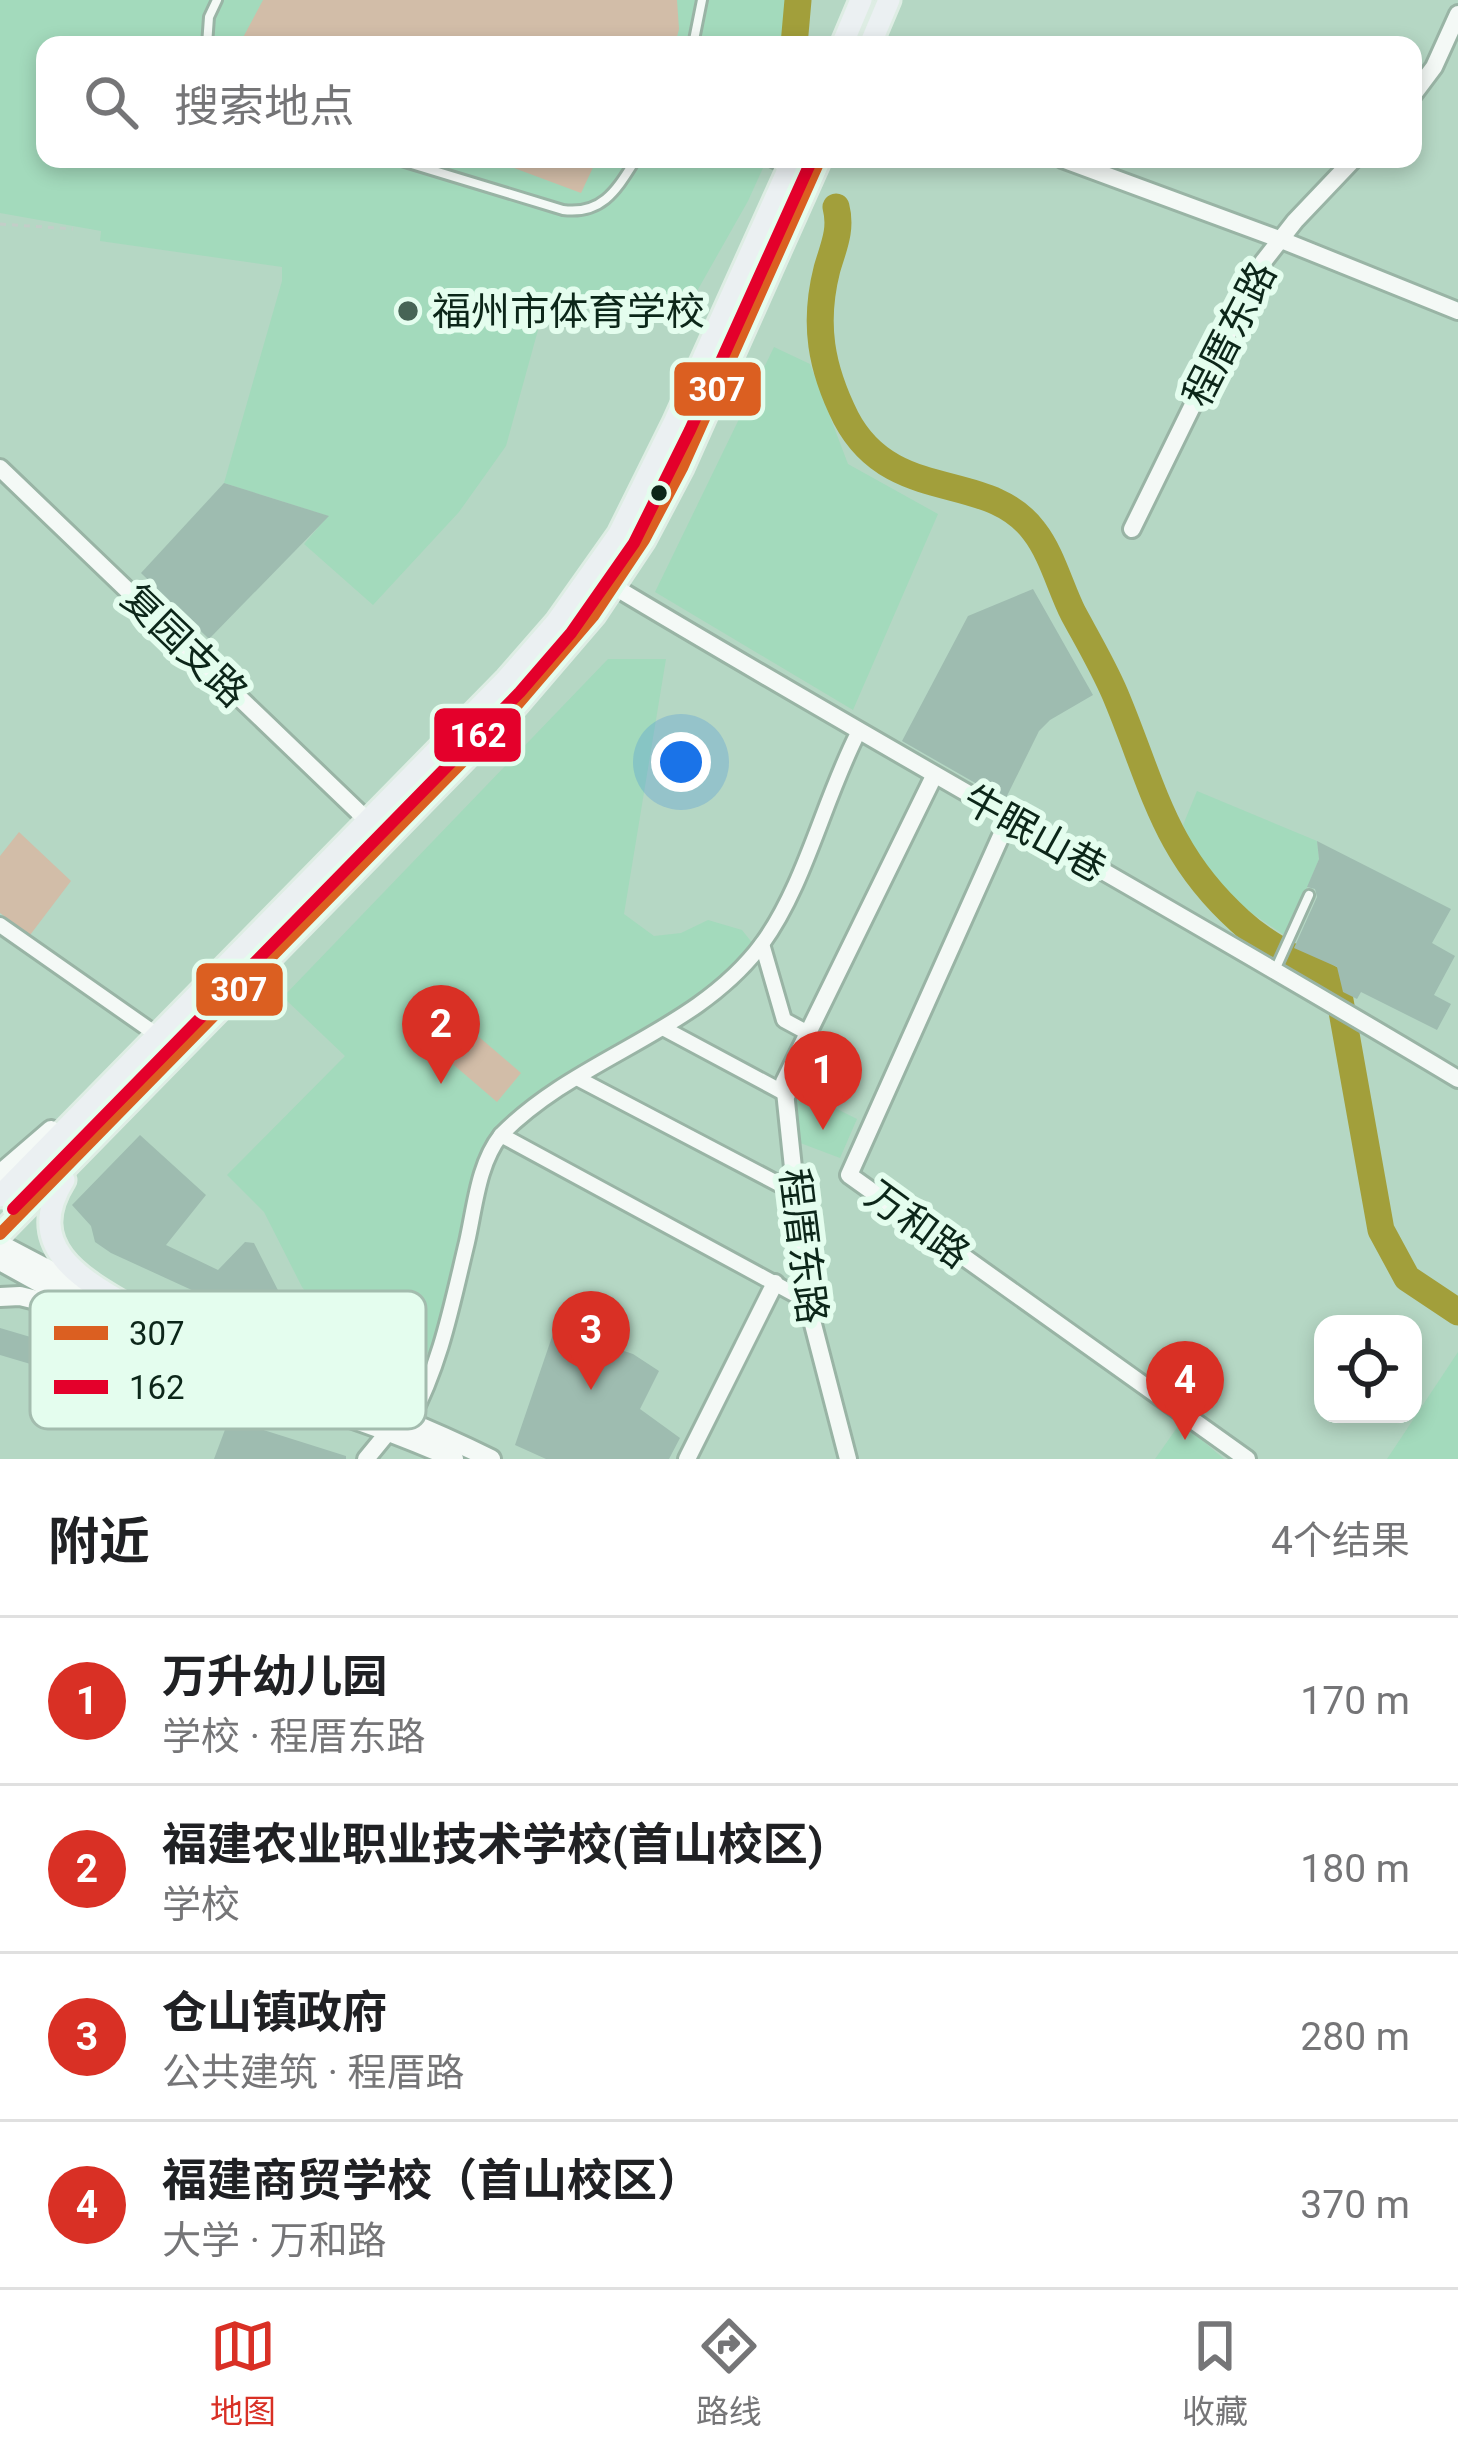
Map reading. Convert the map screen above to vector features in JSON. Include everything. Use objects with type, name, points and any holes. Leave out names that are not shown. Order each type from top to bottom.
[{"type":"main road","points":[[846,36],[861,0]]},
{"type":"main road","points":[[874,36],[889,0]]},
{"type":"main road","points":[[0,1196],[369,822],[529,655],[573,600],[619,533],[674,423],[788,168]]},
{"type":"main road","points":[[0,1234],[525,698],[574,641],[614,586],[682,468],[816,168]]},
{"type":"main road","points":[[0,1174],[82,1101],[107,1088]]},
{"type":"main road","points":[[89,1144],[54,1198],[50,1216],[55,1245],[83,1278],[104,1291]]},
{"type":"main road","points":[[0,1244],[94,1291]]},
{"type":"main road","points":[[0,1262],[54,1291]]},
{"type":"main road","points":[[0,1297],[30,1298]]},
{"type":"main road","points":[[383,1429],[454,1459]]},
{"type":"main road","points":[[426,1429],[491,1459]]},
{"type":"street","points":[[1422,83],[1458,14]]},
{"type":"street","points":[[1087,168],[1458,311]]},
{"type":"street","name":"程厝东路","points":[[1132,529],[1255,276],[1280,239],[1346,168]]},
{"type":"street","name":"复园支路","points":[[0,468],[369,822]]},
{"type":"street","name":"牛眠山巷","points":[[614,586],[858,733],[1277,966],[1458,1079]]},
{"type":"street","points":[[426,1388],[437,1366],[476,1197],[501,1135],[594,1064],[700,1003],[762,944],[800,870],[835,778],[858,733]]},
{"type":"street","name":"程厝东路","points":[[848,1459],[807,1301],[784,1082],[934,776]]},
{"type":"street","name":"万和路","points":[[1009,818],[849,1175],[1246,1459]]},
{"type":"street","points":[[0,925],[160,1037]]},
{"type":"street","points":[[762,944],[784,1020],[808,1033]]},
{"type":"street","points":[[663,1028],[788,1095]]},
{"type":"street","points":[[577,1078],[796,1193]]},
{"type":"street","points":[[501,1135],[807,1301]]},
{"type":"street","points":[[687,1459],[776,1283]]},
{"type":"street","points":[[366,1459],[389,1431]]},
{"type":"lane","points":[[208,36],[209,16],[217,0]]},
{"type":"lane","points":[[695,36],[702,0]]},
{"type":"lane","points":[[425,168],[582,212],[612,197],[630,168]]},
{"type":"lane","points":[[1277,966],[1309,895]]},
{"type":"path","points":[[0,224],[74,229]]},
{"type":"shaded area","name":"福州市体育学校","points":[[0,0],[788,0],[783,36],[36,36],[36,168],[763,168],[679,323],[546,301],[506,446],[459,512],[373,605],[304,544],[328,516],[224,483],[282,281],[282,267],[100,241],[101,231],[0,213]]},
{"type":"shaded area","points":[[263,0],[677,0],[679,29],[677,36],[244,36]]},
{"type":"shaded area","points":[[514,168],[593,168],[581,193]]},
{"type":"shaded area","points":[[774,347],[810,364],[848,464],[938,514],[853,710],[655,592]]},
{"type":"shaded area","points":[[608,659],[666,659],[624,914],[654,936],[681,933],[708,920],[742,930],[754,945],[698,1002],[494,1138],[441,1334],[428,1353],[426,1291],[305,1291],[264,1212],[227,1175],[345,1056],[283,997]]},
{"type":"shaded area","points":[[1197,791],[1317,841],[1319,859],[1287,937],[1244,908],[1205,871],[1183,825]]},
{"type":"shaded area","points":[[19,832],[71,881],[27,939],[27,933],[0,913],[0,856]]},
{"type":"shaded area","points":[[465,1025],[521,1073],[497,1102],[441,1054]]},
{"type":"shaded area","points":[[789,1085],[857,1119],[840,1158],[795,1141]]},
{"type":"shaded area","points":[[1458,1352],[1458,1459],[1387,1459],[1411,1423],[1422,1423],[1422,1406]]},
{"type":"shaded area","points":[[1181,1422],[1224,1459],[1155,1459]]},
{"type":"building","points":[[224,483],[329,516],[209,639],[141,573]]},
{"type":"building","points":[[1033,589],[1093,695],[1039,731],[1005,800],[902,741],[968,616]]},
{"type":"building","points":[[1317,841],[1451,909],[1432,943],[1455,956],[1434,995],[1451,1004],[1437,1030],[1361,992],[1357,999],[1343,992],[1337,967],[1294,948],[1317,897],[1315,889],[1307,887],[1319,859]]},
{"type":"building","points":[[140,1135],[206,1195],[166,1245],[218,1270],[245,1242],[254,1243],[278,1291],[194,1291],[95,1242],[91,1226],[72,1205]]},
{"type":"building","points":[[0,1328],[30,1337],[30,1364],[0,1355]]},
{"type":"building","points":[[555,1328],[633,1354],[659,1371],[640,1409],[680,1438],[669,1459],[546,1459],[515,1445]]},
{"type":"building","points":[[225,1429],[261,1429],[346,1456],[346,1459],[214,1459]]},
{"type":"waterway","points":[[795,36],[798,0]]},
{"type":"waterway","points":[[836,207],[837,231],[823,289],[820,327],[825,363],[846,418],[865,446],[888,464],[992,500],[1015,512],[1034,531],[1115,694],[1163,815],[1193,869],[1250,930],[1332,980],[1338,989],[1381,1230],[1407,1278],[1458,1312]]},
{"type":"transit line","name":"162","points":[[13,1209],[520,692],[571,633],[634,543],[808,168]]},
{"type":"transit line","name":"307","points":[[0,1234],[510,713],[594,615],[644,540],[682,468],[816,168]]},
{"type":"place","name":"福州市体育学校","points":[[408,311]]},
{"type":"place","name":"福建农业职业技术学校(首山校区)","points":[[441,1084]]},
{"type":"place","name":"万升幼儿园","points":[[823,1130]]},
{"type":"place","name":"仓山镇政府","points":[[591,1390]]},
{"type":"place","name":"福建商贸学校（首山校区）","points":[[1185,1440]]}]
